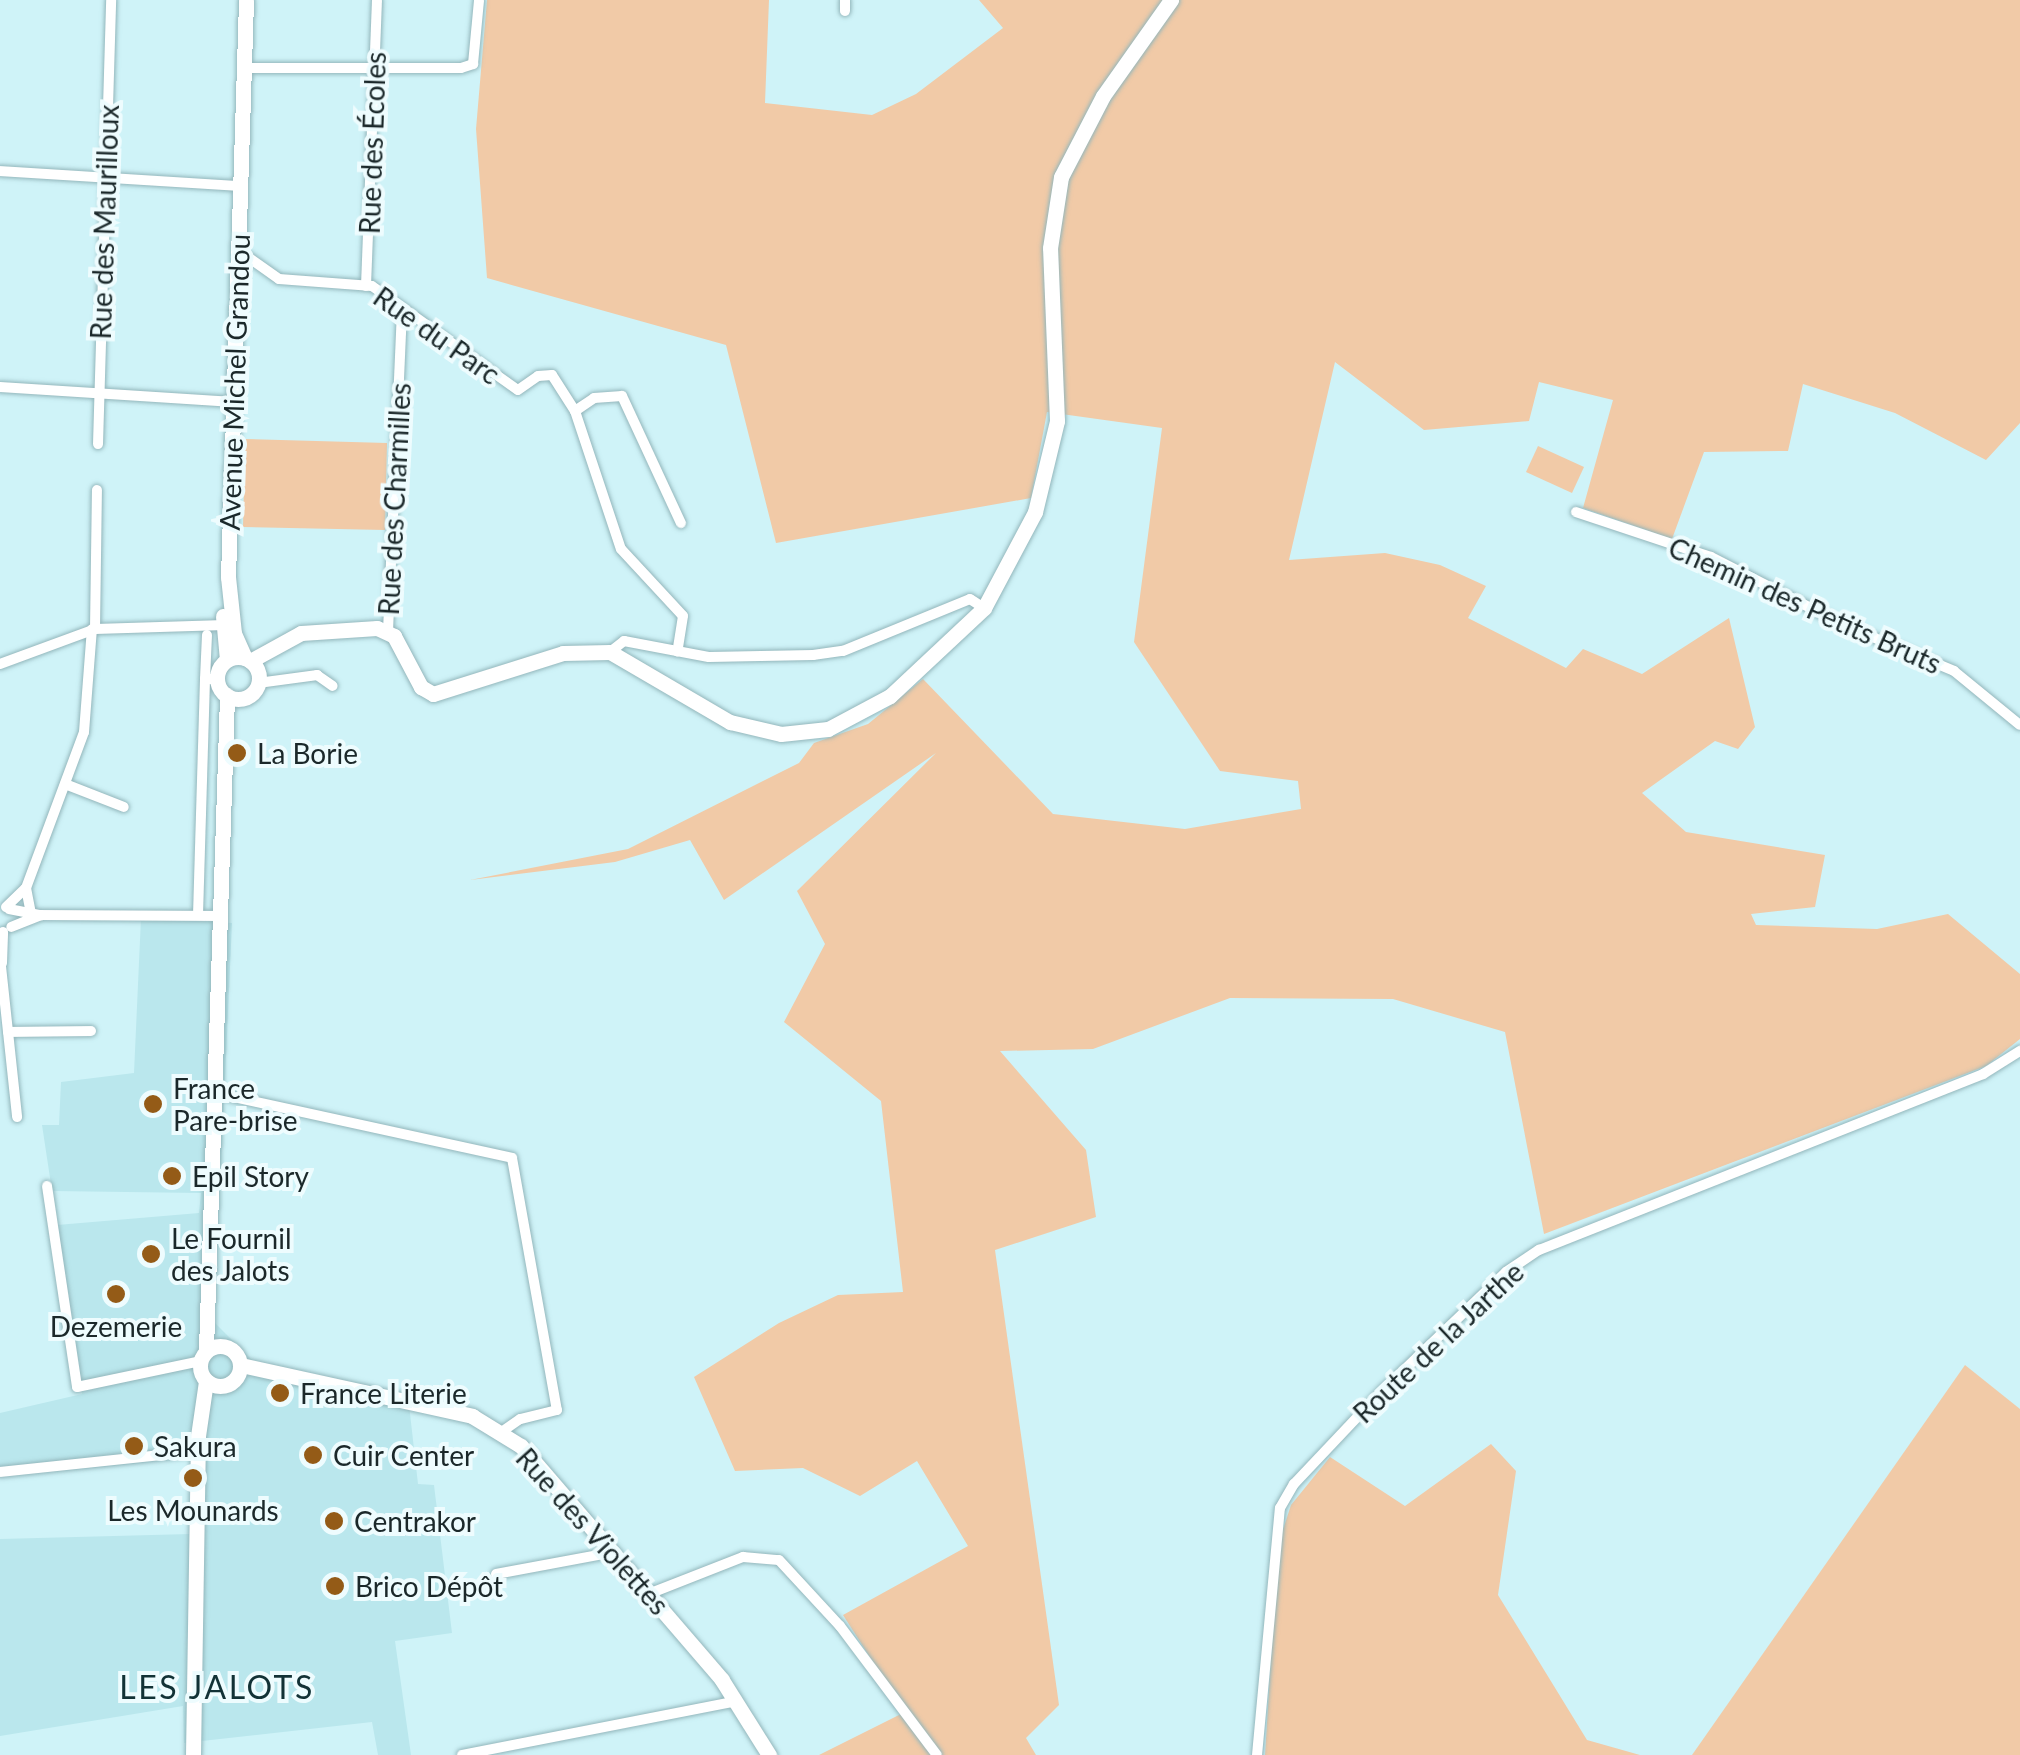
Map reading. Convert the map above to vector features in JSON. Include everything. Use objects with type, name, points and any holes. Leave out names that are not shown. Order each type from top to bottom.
[{"type":"street","name":"Rue des Maurilloux","points":[[98,444],[111,0]]},
{"type":"street","name":"Avenue Michel Grandou","points":[[227,660],[218,631],[228,578],[246,0]]},
{"type":"street","name":"Rue des Écoles","points":[[366,286],[377,0]]},
{"type":"street","points":[[244,68],[374,71],[473,64],[479,0]]},
{"type":"street","points":[[193,1755],[202,1483],[214,1383],[203,1356],[227,748],[234,697],[250,663],[278,643],[334,628],[388,631],[421,687],[433,694],[563,653],[610,652],[745,728],[814,733],[890,696],[984,608],[1024,538],[1053,448],[1050,248],[1062,177],[1103,96],[1171,0]]},
{"type":"street","points":[[0,170],[240,186]]},
{"type":"street","name":"Rue du Parc","points":[[238,250],[279,279],[366,286],[523,390],[538,376],[552,375],[575,411]]},
{"type":"street","name":"Rue des Charmilles","points":[[388,631],[402,308]]},
{"type":"street","points":[[0,387],[234,402]]},
{"type":"street","points":[[677,652],[683,616],[621,550],[575,411],[594,398],[622,396],[681,522]]},
{"type":"street","points":[[17,1117],[1,962],[5,907],[26,888],[84,732],[94,629],[98,490]]},
{"type":"street","name":"Chemin des Petits Bruts","points":[[1576,512],[1711,557],[1858,632],[1954,671],[2020,725]]},
{"type":"street","name":"Avenue Michel Grandou","points":[[228,578],[250,663]]},
{"type":"street","points":[[610,652],[624,641],[677,652],[843,651],[970,598],[984,608]]},
{"type":"street","points":[[0,664],[94,629],[204,622],[250,663]]},
{"type":"street","points":[[198,914],[211,679],[218,631]]},
{"type":"street","points":[[211,679],[227,660],[317,675],[332,686]]},
{"type":"street","points":[[211,679],[234,697]]},
{"type":"street","points":[[65,784],[124,807]]},
{"type":"street","points":[[26,888],[36,914]]},
{"type":"street","points":[[5,907],[36,914],[220,916]]},
{"type":"street","points":[[5,930],[36,914]]},
{"type":"street","points":[[8,1032],[91,1031]]},
{"type":"street","name":"Route de la Jarthe","points":[[1257,1755],[1280,1508],[1294,1484],[1383,1390],[1506,1272],[1538,1250],[1983,1074],[2020,1051]]},
{"type":"street","points":[[216,1093],[512,1158],[556,1410],[520,1419],[500,1433]]},
{"type":"street","points":[[47,1186],[77,1387],[203,1356],[224,1346]]},
{"type":"street","points":[[205,1305],[224,1346],[240,1365],[235,1379],[214,1383]]},
{"type":"street","name":"Rue des Violettes","points":[[240,1365],[472,1416],[521,1446],[651,1594],[736,1701],[769,1755]]},
{"type":"street","points":[[202,1483],[200,1451],[214,1383]]},
{"type":"street","points":[[0,1472],[200,1451]]},
{"type":"street","points":[[496,1574],[616,1552]]},
{"type":"street","points":[[651,1594],[743,1557],[779,1560],[819,1601],[937,1755]]},
{"type":"street","points":[[462,1755],[736,1701]]},
{"type":"shaded area","points":[[487,0],[769,0],[765,103],[872,115],[916,94],[1003,28],[979,0],[2020,0],[2020,423],[1986,460],[1895,413],[1803,384],[1788,451],[1704,452],[1672,539],[1583,508],[1613,400],[1539,382],[1529,421],[1424,430],[1335,362],[1289,560],[1385,553],[1440,565],[1486,586],[1468,618],[1566,668],[1583,649],[1642,674],[1729,618],[1755,727],[1738,749],[1715,741],[1642,793],[1686,832],[1825,855],[1815,907],[1751,914],[1756,925],[1877,929],[1948,914],[2020,974],[2020,1039],[1986,1066],[1544,1234],[1505,1032],[1393,999],[1230,998],[1093,1049],[1000,1051],[1086,1150],[1096,1217],[995,1250],[1059,1705],[1026,1738],[1036,1755],[819,1755],[905,1712],[843,1615],[968,1546],[917,1461],[860,1496],[803,1468],[735,1471],[694,1377],[779,1323],[838,1295],[903,1292],[881,1101],[784,1022],[825,944],[797,891],[936,753],[724,900],[690,840],[615,862],[470,880],[628,849],[799,763],[814,743],[868,724],[923,679],[1053,814],[1185,829],[1301,809],[1298,781],[1220,771],[1134,642],[1162,428],[1047,412],[1031,498],[776,543],[726,345],[487,278],[476,129]]},
{"type":"shaded area","points":[[245,439],[387,443],[385,530],[243,527]]},
{"type":"shaded area","points":[[1538,446],[1584,467],[1572,493],[1526,472]]},
{"type":"shaded area","points":[[141,918],[232,923],[214,1322],[253,1361],[408,1396],[418,1484],[434,1485],[452,1633],[395,1641],[411,1755],[378,1755],[372,1722],[184,1743],[183,1706],[0,1736],[0,1539],[190,1534],[192,1458],[0,1477],[0,1413],[82,1394],[57,1225],[199,1213],[201,1193],[52,1191],[42,1125],[59,1125],[61,1082],[134,1073]]},
{"type":"shaded area","points":[[1965,1365],[2020,1409],[2020,1755],[1692,1755]]},
{"type":"shaded area","points":[[1491,1444],[1516,1471],[1498,1595],[1587,1740],[1640,1755],[1265,1755],[1278,1545],[1291,1505],[1330,1457],[1405,1506]]},
{"type":"place","name":"La Borie","points":[[237,753]]},
{"type":"place","name":"France Pare-brise","points":[[153,1104]]},
{"type":"place","name":"Epil Story","points":[[172,1176]]},
{"type":"place","name":"Le Fournil des Jalots","points":[[151,1254]]},
{"type":"place","name":"Dezemerie","points":[[116,1294]]},
{"type":"place","name":"France Literie","points":[[280,1393]]},
{"type":"place","name":"Sakura","points":[[134,1446]]},
{"type":"place","name":"Cuir Center","points":[[313,1455]]},
{"type":"place","name":"Les Mounards","points":[[193,1478]]},
{"type":"place","name":"Centrakor","points":[[334,1521]]},
{"type":"place","name":"Brico Dépôt","points":[[335,1586]]},
{"type":"district","name":"LES JALOTS","points":[[217,1687]]}]
